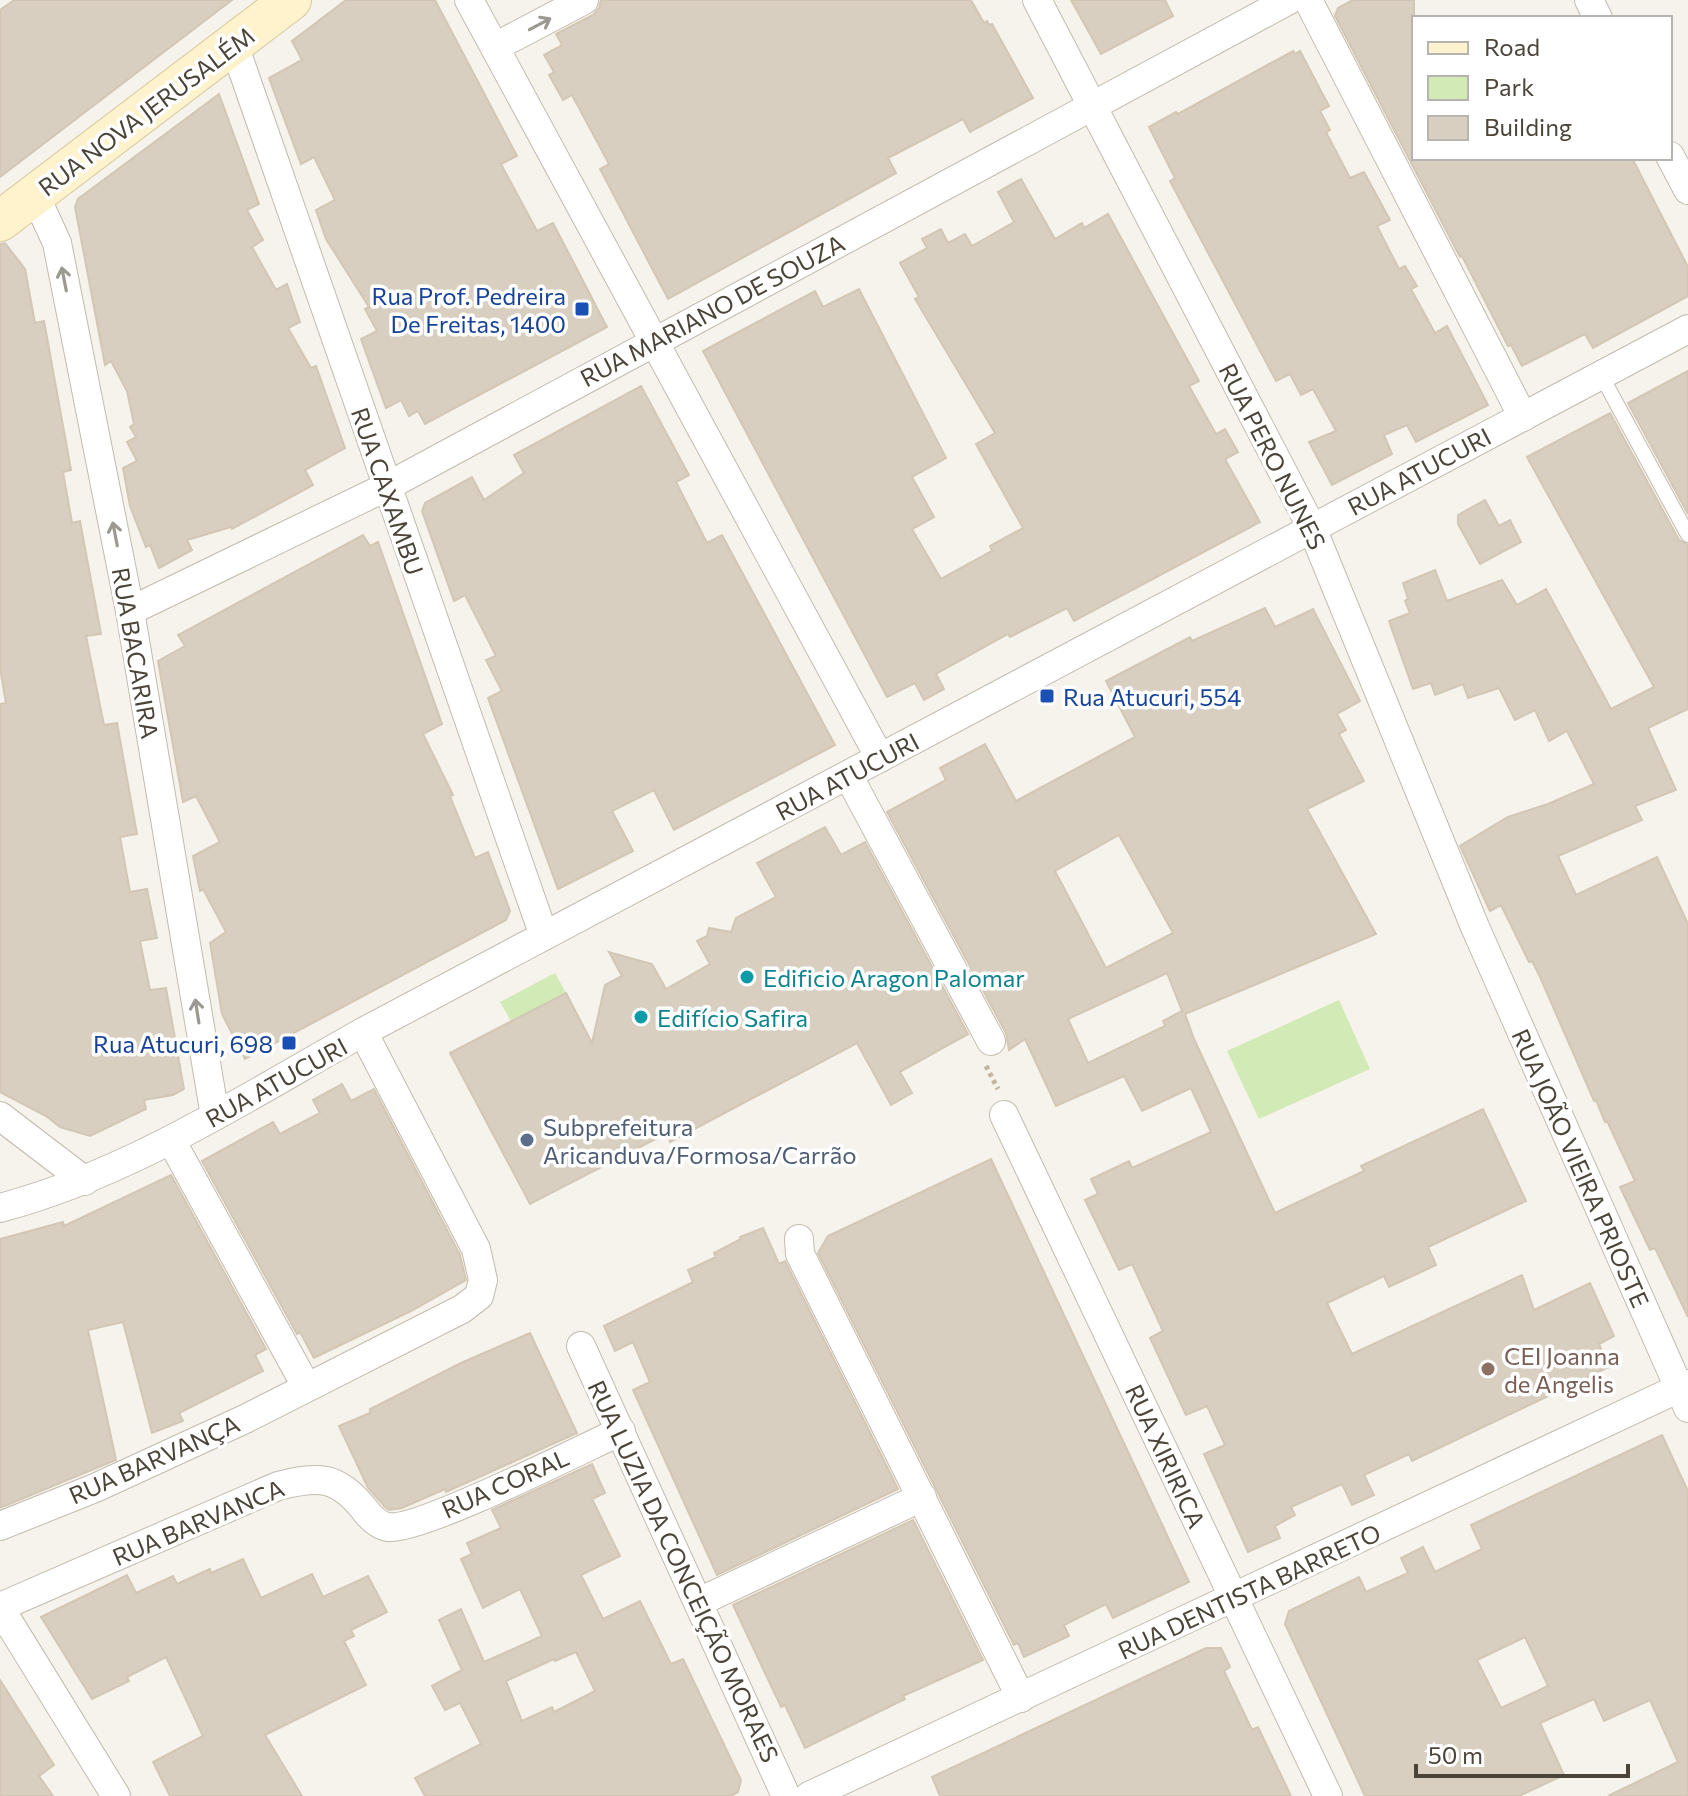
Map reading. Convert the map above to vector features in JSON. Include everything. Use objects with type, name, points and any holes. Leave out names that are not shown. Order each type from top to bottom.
[{"type":"street","name":"RUA NOVA JERUSALÉM","points":[[0,221],[291,0]]},
{"type":"street","points":[[469,0],[880,758]]},
{"type":"street","points":[[495,47],[584,0]]},
{"type":"street","name":"RUA PERO NUNES","points":[[1037,0],[1094,104],[1312,528],[1475,927]]},
{"type":"street","name":"RUA MARIANO DE SOUZA","points":[[130,611],[386,487],[1289,0]]},
{"type":"street","points":[[1308,0],[1523,417]]},
{"type":"street","name":"RUA CAXAMBU","points":[[234,45],[544,936]]},
{"type":"street","points":[[1672,160],[1688,190]]},
{"type":"street","name":"RUA BACARIRA","points":[[35,195],[57,243],[130,611],[215,1116]]},
{"type":"street","name":"RUA ATUCURI","points":[[0,1208],[85,1181],[171,1140],[363,1032],[1688,329]]},
{"type":"street","points":[[848,775],[991,1041]]},
{"type":"street","name":"RUA JOÃO VIEIRA PRIOSTE","points":[[1475,927],[1685,1393]]},
{"type":"street","name":"RUA BARVANÇA","points":[[0,1526],[95,1488],[245,1419],[474,1302],[482,1290],[482,1271],[476,1249],[363,1032]]},
{"type":"street","name":"RUA XIRIRICA","points":[[1004,1115],[1328,1796]]},
{"type":"street","points":[[0,1116],[85,1181]]},
{"type":"street","points":[[171,1140],[306,1386]]},
{"type":"street","points":[[799,1239],[800,1254],[1021,1698]]},
{"type":"street","name":"RUA LUZIA DA CONCEIÇÃO MORAES","points":[[581,1346],[786,1796]]},
{"type":"street","name":"RUA DENTISTA BARRETO","points":[[809,1796],[1685,1393]]},
{"type":"street","name":"RUA CORAL","points":[[387,1527],[407,1525],[468,1501],[621,1431]]},
{"type":"street","name":"RUA BARVANCA","points":[[0,1607],[278,1486],[309,1478],[336,1483],[352,1494],[369,1516],[387,1527]]},
{"type":"street","points":[[699,1602],[922,1497]]},
{"type":"street","points":[[0,1607],[116,1796]]},
{"type":"lane","points":[[1601,375],[1688,535]]},
{"type":"path","points":[[991,1041],[986,1066],[1005,1104],[1004,1115]]},
{"type":"green space","points":[[555,973],[566,993],[511,1021],[500,1002]]},
{"type":"green space","points":[[1339,1000],[1370,1069],[1259,1119],[1227,1051]]},
{"type":"building","points":[[14,0],[232,0],[0,177],[0,10]]},
{"type":"building","points":[[346,0],[435,0],[517,156],[501,164],[537,231],[553,223],[607,327],[425,424],[418,411],[409,416],[401,400],[386,408],[361,339],[377,331],[365,309],[369,307],[326,239],[316,210],[335,200],[314,157],[301,164],[269,78],[302,60],[292,41]]},
{"type":"building","points":[[601,0],[971,0],[984,23],[992,24],[1033,98],[970,132],[963,119],[888,158],[896,173],[668,299],[600,169],[609,164],[572,95],[563,100],[549,75],[554,72],[544,55],[562,45],[556,34],[593,15]]},
{"type":"building","points":[[1071,0],[1165,0],[1173,16],[1101,54]]},
{"type":"building","points":[[1353,0],[1414,0],[1412,160],[1633,160],[1688,267],[1688,296],[1593,348],[1585,334],[1522,366],[1460,257],[1335,16],[1338,8]]},
{"type":"building","points":[[1293,51],[1295,54],[1300,51],[1329,106],[1320,111],[1330,130],[1326,132],[1350,178],[1364,172],[1390,220],[1377,226],[1399,269],[1405,266],[1417,286],[1411,289],[1435,333],[1447,326],[1488,405],[1416,442],[1407,425],[1384,435],[1392,454],[1332,485],[1309,442],[1336,431],[1313,389],[1301,395],[1290,374],[1276,381],[1170,181],[1175,178],[1149,127]]},
{"type":"building","points":[[219,94],[259,204],[247,210],[263,240],[252,247],[276,290],[287,284],[300,322],[288,328],[311,368],[316,366],[345,448],[305,470],[313,485],[232,529],[187,540],[192,550],[159,568],[150,545],[146,547],[130,506],[123,468],[137,461],[127,442],[136,437],[130,427],[134,424],[127,391],[111,361],[105,365],[75,207],[78,199]]},
{"type":"building","points":[[1021,179],[1055,239],[1082,223],[1084,228],[1108,214],[1199,381],[1189,386],[1216,434],[1225,429],[1238,452],[1225,459],[1260,522],[1074,621],[1067,608],[1010,637],[1008,634],[936,674],[944,689],[924,700],[915,683],[887,697],[703,351],[815,291],[823,307],[859,289],[946,458],[912,477],[934,517],[912,529],[941,579],[992,551],[990,546],[1023,528],[976,444],[995,433],[915,299],[919,297],[900,263],[927,248],[922,239],[941,229],[948,243],[965,234],[972,246],[1014,222],[998,192]]},
{"type":"building","points":[[5,243],[25,269],[35,323],[44,321],[71,470],[63,472],[72,523],[80,521],[101,634],[86,636],[104,725],[117,723],[137,834],[120,837],[130,892],[147,889],[157,938],[140,941],[150,990],[166,988],[184,1089],[173,1095],[144,1100],[146,1109],[90,1136],[60,1127],[46,1116],[0,1092],[0,704],[6,703],[0,668],[0,244]]},
{"type":"building","points":[[1688,371],[1688,514],[1628,403]]},
{"type":"building","points":[[641,386],[689,475],[676,482],[707,543],[722,535],[835,745],[674,830],[654,790],[612,811],[633,851],[558,889],[488,698],[502,691],[486,660],[496,656],[465,595],[454,601],[422,511],[425,503],[472,477],[484,500],[524,473],[514,455]]},
{"type":"building","points":[[1610,413],[1679,540],[1688,545],[1688,709],[1648,728],[1676,790],[1635,806],[1642,820],[1558,856],[1576,895],[1657,857],[1688,924],[1688,1317],[1655,1248],[1650,1250],[1620,1187],[1635,1181],[1607,1121],[1594,1101],[1540,977],[1532,961],[1529,962],[1501,905],[1490,911],[1460,846],[1508,817],[1594,784],[1567,731],[1549,741],[1535,710],[1515,720],[1499,688],[1468,698],[1463,684],[1435,695],[1431,683],[1413,689],[1389,621],[1410,613],[1403,583],[1435,570],[1447,601],[1502,580],[1517,605],[1546,589],[1611,709],[1654,687],[1527,457]]},
{"type":"building","points":[[1485,500],[1499,526],[1510,520],[1521,542],[1480,564],[1458,524],[1458,515]]},
{"type":"building","points":[[363,535],[370,546],[378,542],[442,724],[423,734],[453,795],[450,796],[475,858],[488,852],[510,911],[506,920],[245,1059],[222,1014],[210,943],[226,932],[203,889],[200,891],[193,856],[220,842],[196,796],[183,802],[158,661],[185,646],[178,635]]},
{"type":"building","points":[[1265,608],[1275,627],[1313,609],[1360,701],[1337,714],[1346,730],[1339,734],[1364,781],[1307,809],[1376,934],[1185,1014],[1275,1213],[1364,1171],[1361,1166],[1483,1109],[1526,1201],[1428,1247],[1436,1265],[1389,1287],[1384,1276],[1327,1303],[1352,1354],[1522,1275],[1534,1310],[1590,1283],[1614,1336],[1599,1344],[1609,1367],[1412,1461],[1409,1454],[1364,1475],[1374,1495],[1352,1505],[1342,1484],[1291,1507],[1295,1515],[1275,1526],[1280,1538],[1248,1552],[1204,1454],[1225,1445],[1207,1406],[1186,1415],[1150,1338],[1163,1331],[1132,1264],[1119,1270],[1085,1200],[1098,1194],[1091,1179],[1129,1161],[1132,1168],[1211,1132],[1191,1088],[1142,1111],[1124,1076],[1056,1106],[1025,1039],[1009,1050],[1006,1033],[887,812],[946,780],[940,768],[985,744],[1016,801],[1135,737],[1106,681],[1190,637],[1192,641]],"holes":[[[1119,835],[1173,933],[1106,968],[1055,871]],[[1167,973],[1182,1011],[1163,1021],[1165,1026],[1088,1063],[1068,1019]]]},
{"type":"building","points":[[825,827],[841,855],[865,842],[968,1034],[900,1072],[912,1093],[891,1105],[857,1043],[670,1142],[667,1133],[530,1204],[450,1053],[566,993],[592,1043],[605,985],[622,976],[609,952],[652,964],[666,989],[710,964],[697,941],[707,936],[709,928],[731,932],[736,918],[776,897],[757,863]]},
{"type":"building","points":[[342,1084],[351,1101],[374,1089],[460,1255],[466,1280],[411,1311],[314,1358],[300,1332],[297,1334],[202,1161],[273,1122],[280,1134],[320,1113],[313,1100]]},
{"type":"building","points":[[991,1159],[1189,1582],[1113,1618],[1106,1604],[1064,1625],[1069,1636],[1024,1657],[1018,1643],[1014,1645],[818,1253],[828,1236]]},
{"type":"building","points":[[171,1175],[266,1349],[255,1355],[263,1371],[179,1413],[183,1421],[152,1433],[123,1322],[88,1330],[116,1460],[0,1508],[0,1239],[63,1222],[64,1226]]},
{"type":"building","points":[[763,1228],[779,1264],[785,1261],[898,1489],[717,1575],[633,1390],[650,1382],[633,1342],[615,1351],[604,1326],[693,1282],[688,1270],[716,1257],[714,1253],[740,1237]]},
{"type":"building","points":[[530,1333],[577,1433],[446,1492],[445,1489],[402,1508],[389,1510],[385,1507],[368,1488],[339,1426],[370,1413],[370,1409],[461,1363]]},
{"type":"building","points":[[1662,1435],[1688,1491],[1688,1796],[1608,1796],[1678,1762],[1650,1700],[1604,1721],[1594,1699],[1540,1723],[1564,1775],[1519,1796],[1365,1796],[1285,1624],[1289,1611],[1359,1577],[1366,1592],[1408,1573],[1401,1558],[1423,1547],[1435,1572],[1482,1549],[1471,1525]],"holes":[[[1525,1637],[1548,1686],[1501,1708],[1477,1660]]]},
{"type":"building","points":[[592,1464],[605,1493],[592,1499],[620,1556],[581,1575],[603,1619],[640,1601],[671,1664],[683,1659],[741,1780],[738,1792],[731,1796],[425,1796],[415,1778],[481,1744],[460,1703],[445,1710],[432,1686],[462,1670],[439,1620],[461,1609],[484,1662],[542,1636],[520,1589],[483,1608],[461,1559],[472,1554],[467,1543],[501,1528],[492,1510]],"holes":[[[576,1652],[595,1691],[554,1712],[552,1707],[522,1721],[506,1681]]]},
{"type":"building","points":[[913,1520],[983,1660],[903,1696],[905,1699],[805,1748],[785,1705],[781,1707],[733,1605]]},
{"type":"building","points":[[243,1559],[261,1598],[312,1574],[323,1597],[368,1576],[387,1612],[351,1630],[354,1636],[344,1641],[366,1685],[265,1735],[302,1796],[170,1796],[153,1762],[203,1736],[166,1657],[127,1677],[129,1681],[92,1699],[41,1617],[127,1575],[136,1593],[173,1576],[177,1584]]},
{"type":"building","points":[[1206,1648],[1221,1648],[1230,1667],[1224,1671],[1252,1730],[1258,1727],[1291,1796],[940,1796],[932,1777]]},
{"type":"building","points":[[0,1680],[54,1765],[39,1776],[53,1796],[0,1796]]},
{"type":"place","name":"Rua Prof. Pedreira De Freitas, 1400","points":[[582,309]]},
{"type":"place","name":"Rua Atucuri, 554","points":[[1047,696]]},
{"type":"place","name":"Edificio Aragon Palomar","points":[[747,977]]},
{"type":"place","name":"Edifício Safira","points":[[641,1017]]},
{"type":"place","name":"Rua Atucuri, 698","points":[[289,1043]]},
{"type":"place","name":"Subprefeitura Aricanduva/Formosa/Carrão","points":[[527,1140]]},
{"type":"place","name":"CEI Joanna de Angelis","points":[[1488,1369]]}]
